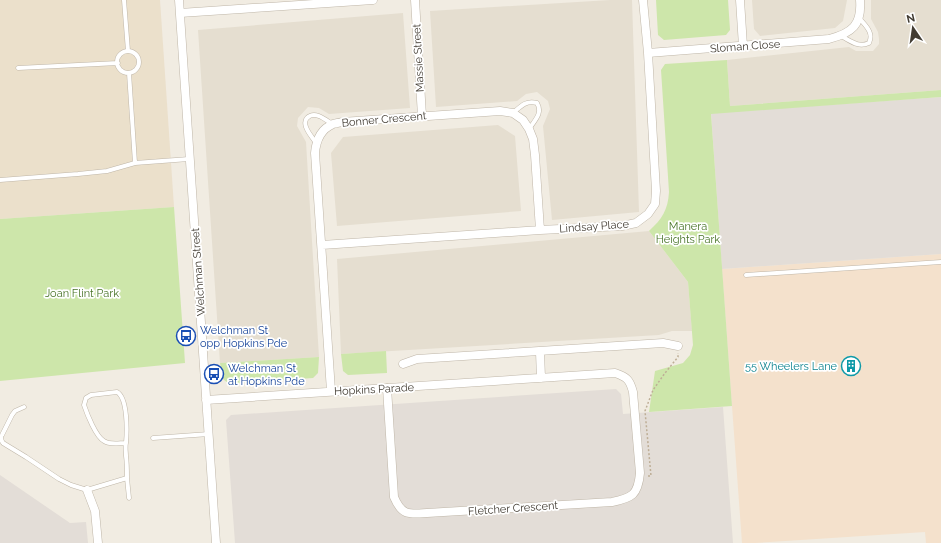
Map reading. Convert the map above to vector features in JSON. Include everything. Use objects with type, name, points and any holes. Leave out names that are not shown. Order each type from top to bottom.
[{"type":"street","name":"Welchman Street","points":[[179,0],[216,543]]},
{"type":"street","points":[[180,13],[314,2],[373,0]]},
{"type":"street","name":"Massie Street","points":[[414,0],[422,116]]},
{"type":"street","name":"Lindsay Place","points":[[322,245],[622,226],[636,223],[648,214],[655,204],[656,191],[648,53],[643,0]]},
{"type":"street","points":[[740,0],[743,46]]},
{"type":"street","points":[[860,0],[860,19]]},
{"type":"street","name":"Sloman Close","points":[[648,53],[829,40],[841,36],[853,29],[860,19]]},
{"type":"street","name":"Bonner Crescent","points":[[316,144],[325,129],[332,124],[342,122],[500,111],[513,113]]},
{"type":"street","points":[[513,113],[523,120],[533,139],[540,230]]},
{"type":"street","points":[[316,144],[315,153],[331,391]]},
{"type":"street","points":[[403,364],[417,359],[663,343],[678,346]]},
{"type":"street","points":[[540,352],[541,378]]},
{"type":"street","name":"Hopkins Parade","points":[[206,400],[615,373],[624,376],[630,382]]},
{"type":"street","name":"Fletcher Crescent","points":[[387,388],[394,497],[397,506],[404,512],[427,513],[612,502],[624,500],[634,494],[639,485],[639,477],[633,392],[630,382]]},
{"type":"street","points":[[87,490],[95,511],[98,543]]},
{"type":"lane","points":[[124,0],[128,51]]},
{"type":"lane","points":[[841,36],[860,46],[869,43],[871,34],[860,19]]},
{"type":"lane","points":[[128,51],[137,55],[139,65],[135,70],[129,73],[123,72],[118,63],[120,55],[128,51]]},
{"type":"lane","points":[[18,68],[118,63]]},
{"type":"lane","points":[[129,73],[135,163]]},
{"type":"lane","points":[[513,113],[526,102],[532,101],[537,103],[540,112],[529,129]]},
{"type":"lane","points":[[316,144],[306,127],[305,122],[308,118],[312,115],[317,115],[332,124]]},
{"type":"lane","points":[[0,180],[107,171],[135,163],[190,159]]},
{"type":"lane","points":[[746,275],[941,262]]},
{"type":"lane","points":[[126,443],[108,443],[104,442],[100,438],[84,405],[86,398],[91,395],[117,392],[122,397],[125,411],[127,437],[127,478],[129,498]]},
{"type":"lane","points":[[24,407],[12,414],[0,438],[3,443],[59,479],[87,490],[127,478]]},
{"type":"lane","points":[[153,438],[209,434]]},
{"type":"path","points":[[639,477],[651,476],[645,411],[653,390],[678,357],[678,346]]},
{"type":"shaded area","points":[[0,0],[160,0],[174,207],[0,219]]},
{"type":"shaded area","points":[[632,0],[639,212],[552,220],[543,126],[550,109],[548,101],[537,92],[526,94],[517,101],[436,107],[430,11]]},
{"type":"shaded area","points":[[752,0],[847,0],[843,21],[835,28],[760,36],[754,29]]},
{"type":"shaded area","points":[[871,0],[941,0],[941,90],[730,106],[727,60],[849,47],[856,51],[873,51],[879,44],[879,39],[878,32],[871,19]]},
{"type":"shaded area","points":[[403,13],[410,108],[329,114],[319,108],[308,107],[298,118],[297,126],[306,142],[319,357],[220,363],[198,30]]},
{"type":"shaded area","points":[[941,97],[941,254],[722,269],[711,113]]},
{"type":"shaded area","points":[[498,125],[515,136],[521,211],[337,226],[331,153],[343,137]]},
{"type":"shaded area","points":[[649,231],[688,282],[692,331],[672,331],[659,335],[341,354],[337,259]]},
{"type":"shaded area","points":[[941,254],[941,543],[926,543],[925,532],[742,543],[722,269]]},
{"type":"shaded area","points":[[616,389],[621,394],[623,414],[723,407],[733,543],[235,543],[226,420],[231,415]]},
{"type":"shaded area","points":[[0,475],[70,523],[86,522],[88,543],[0,543]]},
{"type":"green space","points":[[656,0],[728,0],[730,30],[726,35],[664,40],[658,35]]},
{"type":"green space","name":"Manera Heights Park","points":[[727,60],[730,106],[941,90],[941,97],[711,114],[732,406],[649,412],[655,371],[683,363],[690,355],[693,345],[688,282],[649,231],[664,214],[669,192],[661,70],[665,64]]},
{"type":"green space","name":"Joan Flint Park","points":[[174,207],[185,363],[0,381],[0,219]]},
{"type":"green space","points":[[386,351],[387,373],[348,375],[343,371],[341,354]]},
{"type":"green space","points":[[319,357],[318,373],[313,378],[229,384],[223,379],[220,363]]},
{"type":"place","name":"Welchman St opp Hopkins Pde","points":[[186,336]]},
{"type":"place","name":"55 Wheelers Lane","points":[[851,366]]},
{"type":"place","name":"Welchman St at Hopkins Pde","points":[[214,374]]}]
